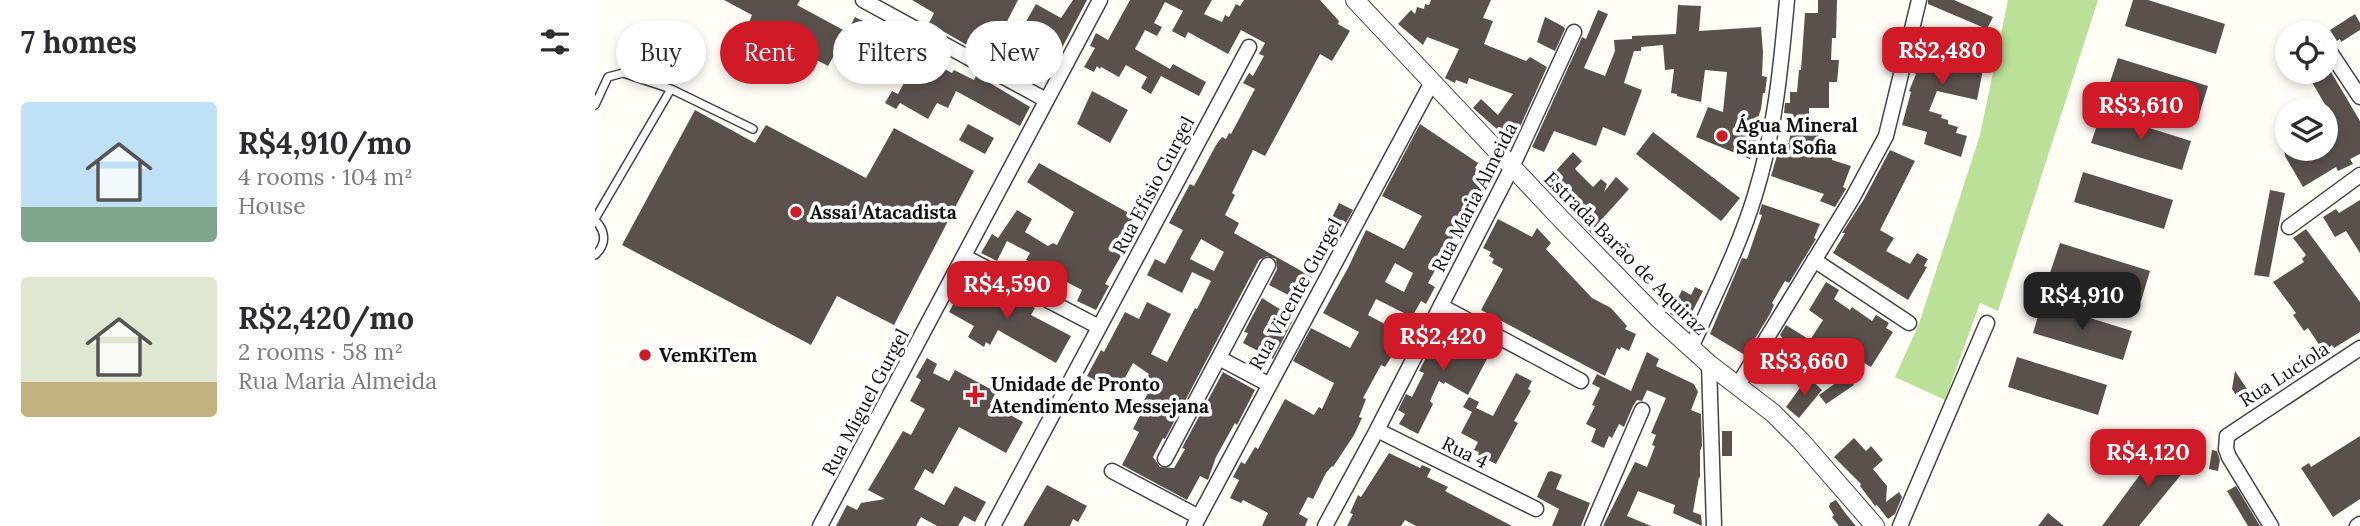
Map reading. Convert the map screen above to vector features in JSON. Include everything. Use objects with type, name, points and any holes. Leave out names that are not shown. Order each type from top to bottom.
[{"type":"street","points":[[863,0],[1046,100]]},
{"type":"street","name":"Rua Miguel Gurgel","points":[[820,526],[1100,0]]},
{"type":"street","name":"Estrada Barão de Aquiraz","points":[[1355,0],[1629,288],[1709,364],[1773,413],[1875,526]]},
{"type":"street","points":[[1691,348],[1747,221],[1763,168],[1779,86],[1787,0]]},
{"type":"street","points":[[1738,385],[1853,197],[1886,136],[1919,0]]},
{"type":"street","name":"Rua Maria Almeida","points":[[1325,526],[1512,167],[1574,32]]},
{"type":"street","name":"Rua Efísio Gurgel","points":[[993,526],[1249,47]]},
{"type":"street","points":[[2338,64],[2360,97]]},
{"type":"street","name":"Rua Vicente Gurgel","points":[[1197,521],[1432,82]]},
{"type":"street","points":[[2289,227],[2360,175]]},
{"type":"street","points":[[965,257],[1099,327]]},
{"type":"street","points":[[1814,260],[1909,323]]},
{"type":"street","points":[[1165,459],[1268,265]]},
{"type":"street","points":[[1441,306],[1581,381]]},
{"type":"street","points":[[1900,526],[1987,323]]},
{"type":"street","name":"Rua Lucíola","points":[[2271,526],[2229,457],[2226,440],[2229,433],[2360,348]]},
{"type":"street","points":[[1219,358],[1268,384]]},
{"type":"street","points":[[1709,364],[1714,526]]},
{"type":"street","points":[[1592,526],[1642,410]]},
{"type":"street","name":"Rua 4","points":[[1377,430],[1537,509]]},
{"type":"street","points":[[1112,471],[1197,521]]},
{"type":"lane","points":[[595,105],[608,77],[622,73],[671,89],[753,129]]},
{"type":"lane","points":[[595,255],[603,244],[604,235],[595,220],[671,89]]},
{"type":"green space","points":[[2008,0],[2098,0],[1998,311],[1980,303],[1945,400],[1895,377],[1919,324],[1980,135]]},
{"type":"building","points":[[724,0],[800,0],[797,5],[833,24],[833,57],[828,66],[819,61],[819,21],[750,21],[752,15]]},
{"type":"building","points":[[912,0],[1018,0],[1007,21],[965,21],[965,44],[951,36],[951,21],[930,21],[934,13]]},
{"type":"building","points":[[1073,0],[1087,0],[1063,46],[1063,21],[1026,21],[1036,4],[1061,18]]},
{"type":"building","points":[[1130,0],[1212,0],[1204,14],[1222,22],[1225,15],[1229,17],[1236,4],[1240,6],[1244,0],[1320,0],[1339,21],[1338,24],[1350,31],[1332,61],[1320,54],[1265,156],[1253,150],[1232,193],[1235,195],[1225,215],[1239,223],[1234,233],[1312,277],[1300,301],[1269,285],[1277,269],[1276,259],[1267,256],[1259,260],[1153,457],[1160,467],[1174,468],[1223,372],[1255,390],[1216,457],[1208,480],[1200,476],[1187,500],[1122,465],[1139,432],[1133,429],[1147,402],[1144,400],[1147,395],[1140,392],[1149,374],[1133,363],[1120,387],[1108,381],[1106,386],[1087,376],[1101,350],[1104,352],[1125,312],[1139,319],[1147,302],[1171,314],[1151,354],[1167,362],[1195,308],[1197,309],[1211,281],[1192,272],[1182,293],[1147,275],[1155,259],[1165,264],[1183,230],[1169,223],[1190,184],[1194,186],[1216,145],[1222,137],[1226,139],[1229,133],[1231,134],[1255,89],[1243,83],[1249,73],[1253,76],[1264,56],[1259,54],[1265,43],[1241,30],[1228,54],[1188,32],[1185,38],[1172,31],[1183,11],[1165,2],[1154,23],[1162,27],[1157,36],[1145,30],[1135,49],[1170,69],[1173,64],[1206,82],[1199,96],[1161,76],[1151,94],[1141,88],[1147,77],[1126,65],[1119,77],[1101,67],[1100,69],[1097,66],[1094,72],[1084,67],[1095,48],[1090,46],[1096,33],[1108,40]],"holes":[[[1201,239],[1224,252],[1214,271],[1190,259]]]},
{"type":"building","points":[[1431,0],[1491,0],[1483,18],[1493,21],[1484,44],[1526,61],[1530,57],[1547,67],[1515,138],[1499,131],[1473,108],[1481,99],[1498,115],[1513,94],[1469,78],[1467,84],[1456,80],[1455,83],[1445,78],[1459,49],[1427,37],[1423,45],[1398,24],[1411,10],[1415,14],[1417,7],[1424,9],[1425,4],[1429,5]]},
{"type":"building","points":[[1818,0],[1837,0],[1836,38],[1832,38],[1831,60],[1839,60],[1837,82],[1829,82],[1829,108],[1809,108],[1809,129],[1819,130],[1818,156],[1832,158],[1851,166],[1843,187],[1846,189],[1835,207],[1820,201],[1824,194],[1771,176],[1779,149],[1785,151],[1786,143],[1789,143],[1793,114],[1784,113],[1785,103],[1790,103],[1790,92],[1797,92],[1805,13],[1818,13]]},
{"type":"building","points":[[1928,0],[1954,0],[1993,17],[1987,29],[1928,4]]},
{"type":"building","points":[[2133,0],[2148,0],[2225,24],[2216,54],[2125,26]]},
{"type":"building","points":[[1678,5],[1701,6],[1699,31],[1761,27],[1762,76],[1767,77],[1761,109],[1751,138],[1757,141],[1750,159],[1696,137],[1708,107],[1723,112],[1727,72],[1705,70],[1701,102],[1677,96],[1671,93],[1674,69],[1665,70],[1663,45],[1641,47],[1641,51],[1634,51],[1624,83],[1642,90],[1625,136],[1603,127],[1596,146],[1554,131],[1544,152],[1532,147],[1582,37],[1586,39],[1598,10],[1608,14],[1584,68],[1605,76],[1615,51],[1614,40],[1632,39],[1632,36],[1676,34]]},
{"type":"building","points":[[2355,14],[2360,30],[2341,42],[2340,39],[2338,40],[2338,25]]},
{"type":"building","points":[[1545,17],[1565,29],[1555,51],[1537,42]]},
{"type":"building","points":[[1923,26],[1963,48],[1964,44],[1987,49],[1977,100],[1937,91],[1929,111],[1942,115],[1941,118],[1948,120],[1948,124],[1958,127],[1956,133],[1967,136],[1961,157],[1924,144],[1927,132],[1902,125],[1911,92],[1909,91],[1916,74],[1912,72],[1917,63],[1915,56]]},
{"type":"building","points":[[2118,58],[2208,86],[2199,115],[2108,88]]},
{"type":"building","points":[[954,70],[965,76],[965,84],[992,84],[1030,107],[1020,126],[956,91],[948,108],[937,103],[928,119],[900,103],[896,109],[885,103],[892,91],[898,94],[903,84],[951,84],[951,72]]},
{"type":"building","points":[[2313,84],[2338,84],[2360,121],[2360,154],[2350,159],[2353,164],[2338,171],[2336,167],[2303,187],[2288,161],[2338,161],[2338,98],[2321,98]]},
{"type":"building","points":[[1092,91],[1128,110],[1110,143],[1077,124]]},
{"type":"building","name":"Assaí Atacadista","points":[[695,110],[755,143],[766,125],[866,178],[894,128],[974,171],[894,325],[837,296],[811,345],[622,245]]},
{"type":"building","points":[[2101,113],[2191,141],[2182,170],[2091,143]]},
{"type":"building","points":[[968,124],[994,138],[985,154],[959,140]]},
{"type":"building","points":[[1420,124],[1478,163],[1475,168],[1491,177],[1461,233],[1457,231],[1445,251],[1453,255],[1447,265],[1440,261],[1428,283],[1435,287],[1426,304],[1421,301],[1412,317],[1376,299],[1368,315],[1405,335],[1385,367],[1381,365],[1363,398],[1366,399],[1359,417],[1362,418],[1354,435],[1326,473],[1313,499],[1308,497],[1299,514],[1308,519],[1305,526],[1262,526],[1268,513],[1243,500],[1241,503],[1230,498],[1239,480],[1233,477],[1241,462],[1245,464],[1255,447],[1258,449],[1285,399],[1314,415],[1319,407],[1322,409],[1334,383],[1293,361],[1311,328],[1350,348],[1359,332],[1323,313],[1366,230],[1404,249],[1422,216],[1382,196]],"holes":[[[1395,263],[1413,273],[1404,292],[1385,282]]]},
{"type":"building","points":[[1653,132],[1740,198],[1721,221],[1636,154]]},
{"type":"building","points":[[1890,150],[1915,161],[1880,230],[1894,238],[1886,251],[1910,264],[1917,253],[1928,259],[1924,266],[1927,267],[1908,300],[1833,253]]},
{"type":"building","points":[[1573,152],[1582,161],[1575,169],[1593,187],[1601,179],[1607,184],[1604,192],[1616,177],[1629,189],[1595,227],[1599,231],[1594,236],[1576,218],[1578,216],[1553,193],[1561,185],[1551,176]]},
{"type":"building","points":[[1039,163],[1134,216],[1128,226],[1132,228],[1126,238],[1130,240],[1105,284],[1109,286],[1096,310],[1077,301],[1082,290],[1059,278],[1056,285],[1032,273],[1036,265],[1026,260],[1030,253],[1007,241],[997,261],[981,253],[992,234],[998,238],[1017,210],[1032,219],[1025,232],[1048,246],[1053,243],[1057,245],[1074,212],[1027,182]]},
{"type":"building","points":[[2083,172],[2173,200],[2164,229],[2074,202]]},
{"type":"building","points":[[2270,190],[2285,193],[2269,277],[2254,275]]},
{"type":"building","points":[[2360,200],[2360,253],[2346,231],[2335,237],[2323,217],[2336,209],[2339,213]]},
{"type":"building","points":[[1339,203],[1353,210],[1338,237],[1330,232],[1332,228],[1328,226]]},
{"type":"building","points":[[1762,204],[1820,224],[1814,238],[1816,239],[1789,283],[1785,281],[1772,303],[1774,305],[1770,314],[1745,355],[1710,334],[1742,258],[1747,259],[1762,215],[1759,214]]},
{"type":"building","points":[[1498,219],[1532,237],[1537,228],[1551,243],[1546,249],[1592,298],[1611,308],[1627,326],[1625,329],[1636,334],[1629,351],[1617,348],[1605,376],[1481,310],[1503,269],[1492,263],[1494,259],[1489,256],[1491,252],[1483,248]]},
{"type":"building","points":[[2306,229],[2360,302],[2360,332],[2334,348],[2332,345],[2324,352],[2308,328],[2304,331],[2293,315],[2296,313],[2273,282],[2304,262],[2302,259],[2306,255],[2293,238]]},
{"type":"building","points":[[2060,243],[2150,271],[2141,301],[2050,273]]},
{"type":"building","points":[[965,282],[991,296],[996,287],[1035,308],[1031,315],[1071,336],[1056,363],[998,330],[990,345],[986,342],[984,347],[968,337],[974,326],[949,312]]},
{"type":"building","points":[[1826,282],[1839,290],[1834,299],[1872,321],[1876,315],[1889,323],[1886,328],[1893,332],[1871,367],[1864,363],[1861,368],[1848,359],[1851,354],[1825,338],[1813,356],[1798,348],[1768,384],[1756,375],[1785,341],[1780,335],[1786,325],[1810,340],[1823,320],[1809,310]]},
{"type":"building","points":[[1695,287],[1703,291],[1690,316],[1685,314],[1682,320],[1670,314],[1682,290],[1691,295]]},
{"type":"building","points":[[1262,298],[1294,318],[1273,359],[1243,343],[1248,333],[1244,332]]},
{"type":"building","points":[[2042,303],[2132,331],[2123,360],[2033,333]]},
{"type":"building","points":[[1451,324],[1470,334],[1466,342],[1489,355],[1468,395],[1439,381],[1430,401],[1433,404],[1418,434],[1399,424],[1405,414],[1398,410],[1406,394],[1412,397],[1424,373],[1419,371],[1442,326]]},
{"type":"building","points":[[1647,352],[1659,359],[1656,366],[1694,384],[1698,392],[1691,410],[1701,414],[1702,446],[1700,478],[1693,512],[1701,515],[1702,526],[1673,513],[1675,505],[1638,491],[1627,516],[1651,526],[1603,526],[1635,462],[1647,467],[1655,446],[1652,445],[1656,435],[1651,433],[1666,398],[1647,390],[1642,401],[1637,400],[1633,406],[1624,427],[1619,424],[1612,438],[1609,436],[1604,448],[1591,442],[1596,429],[1586,424],[1600,388],[1592,384],[1597,374],[1631,391]]},
{"type":"building","points":[[2017,357],[2107,385],[2098,415],[2008,387]]},
{"type":"building","points":[[927,358],[937,364],[933,373],[949,381],[955,370],[996,392],[990,404],[1023,422],[1006,453],[959,427],[933,474],[925,469],[914,489],[944,505],[955,486],[986,502],[975,522],[964,516],[958,526],[937,526],[921,517],[916,526],[836,526],[847,505],[857,510],[861,503],[885,499],[868,490],[903,431],[911,435],[925,409],[910,401],[921,380],[916,377]]},
{"type":"building","points":[[2235,371],[2255,401],[2244,408],[2232,389]]},
{"type":"building","points":[[1516,373],[1532,381],[1528,389],[1531,391],[1514,421],[1518,423],[1496,464],[1478,455],[1479,452],[1474,450],[1478,442],[1461,433],[1472,412],[1463,407],[1469,397],[1479,402],[1476,408],[1493,416]]},
{"type":"building","points":[[1847,375],[1854,385],[1826,404],[1819,395]]},
{"type":"building","points":[[1808,377],[1822,390],[1799,418],[1786,407]]},
{"type":"building","points":[[1722,431],[1732,431],[1732,456],[1722,456]]},
{"type":"building","points":[[2360,436],[2360,499],[2333,517],[2301,468],[2309,463],[2311,467]]},
{"type":"building","points":[[1854,438],[1866,451],[1871,446],[1883,460],[1873,469],[1887,486],[1886,502],[1899,492],[1902,497],[1895,514],[1888,519],[1877,505],[1875,506],[1861,484],[1834,457]]},
{"type":"building","points":[[2162,445],[2189,465],[2139,526],[2102,526]]},
{"type":"building","points":[[2212,450],[2217,451],[2220,460],[2218,471],[2209,469]]},
{"type":"building","points":[[1389,453],[1420,468],[1422,465],[1431,469],[1427,477],[1448,487],[1445,491],[1512,526],[1416,526],[1405,520],[1401,526],[1347,526],[1358,495],[1361,497]]},
{"type":"building","points":[[1548,472],[1562,475],[1556,489],[1590,503],[1581,526],[1552,526],[1559,509],[1537,497]]},
{"type":"building","points":[[1047,485],[1087,506],[1078,522],[1073,519],[1070,526],[1023,526]]},
{"type":"building","points":[[2236,486],[2260,526],[2248,526],[2227,491]]},
{"type":"building","points":[[1836,500],[1856,526],[1839,526],[1832,517],[1834,515],[1829,507],[1830,503]]},
{"type":"building","points":[[2048,513],[2064,526],[2038,526]]},
{"type":"place","name":"Água Mineral Santa Sofia","points":[[1722,136]]},
{"type":"place","name":"Assaí Atacadista","points":[[796,212]]},
{"type":"place","name":"VemKiTem","points":[[645,355]]},
{"type":"place","name":"Unidade de Pronto Atendimento Messejana","points":[[975,395]]}]
